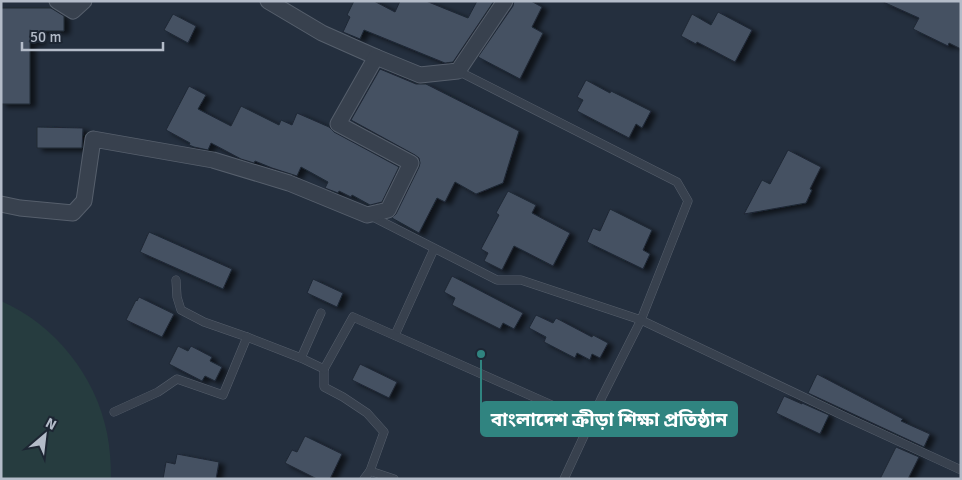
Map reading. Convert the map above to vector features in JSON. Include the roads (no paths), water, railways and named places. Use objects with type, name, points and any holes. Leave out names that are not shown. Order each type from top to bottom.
[{"type":"street","points":[[57,1],[73,11],[84,1]]},
{"type":"street","points":[[268,1],[322,33],[420,75],[458,71],[504,1]]},
{"type":"street","points":[[1,204],[20,208],[73,213],[84,201],[93,140],[213,160],[289,183],[367,215],[388,210],[411,163],[338,124],[376,56]]},
{"type":"lane","points":[[458,71],[677,182],[688,201],[641,320],[564,479]]},
{"type":"lane","points":[[367,215],[497,280],[521,280],[641,320],[961,470]]},
{"type":"lane","points":[[395,335],[434,249]]},
{"type":"lane","points":[[176,280],[177,297],[181,310],[204,322],[301,358],[324,369]]},
{"type":"lane","points":[[301,358],[321,313]]},
{"type":"lane","points":[[364,479],[370,471],[384,432],[367,413],[324,387],[324,369],[353,317],[590,422]]},
{"type":"lane","points":[[114,412],[158,392],[177,379],[223,395],[247,337]]},
{"type":"lane","points":[[370,471],[394,479]]},
{"type":"place","name":"বাংলাদেশ ক্রীড়া শিক্ষা প্রতিষ্ঠান","points":[[481,354]]}]
